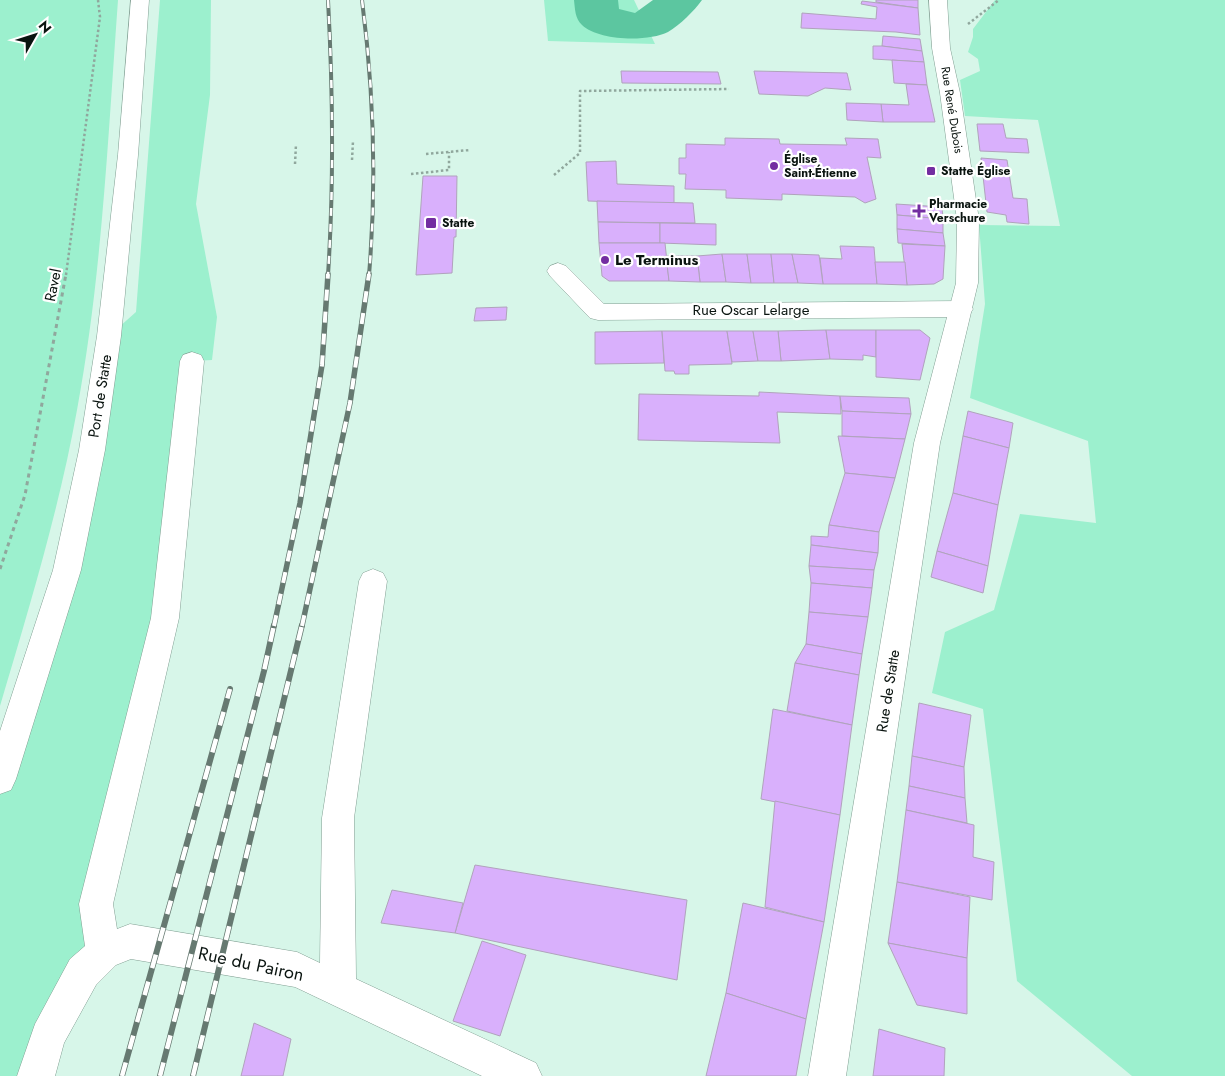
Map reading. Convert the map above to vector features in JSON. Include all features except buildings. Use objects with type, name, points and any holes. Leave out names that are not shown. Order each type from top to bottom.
[{"type":"street","name":"Port de Statte","points":[[0,780],[67,570],[92,450],[109,336],[128,155],[140,0]]},
{"type":"street","name":"Rue René Dubois","points":[[938,0],[941,48],[950,92],[968,220],[967,283],[961,309]]},
{"type":"street","name":"Rue Oscar Lelarge","points":[[558,271],[598,312],[961,309]]},
{"type":"street","name":"Rue de Statte","points":[[827,1076],[927,443],[961,309]]},
{"type":"street","points":[[104,953],[96,904],[165,618],[192,362]]},
{"type":"street","points":[[338,989],[338,818],[373,581]]},
{"type":"street","name":"Rue du Pairon","points":[[36,1076],[48,1037],[82,972],[104,953],[130,941],[297,970],[523,1076]]},
{"type":"path","name":"Ravel","points":[[0,569],[25,495],[68,263],[83,136],[100,17],[98,0]]},
{"type":"path","points":[[968,24],[999,0]]},
{"type":"path","points":[[554,175],[580,153],[580,91],[729,89]]},
{"type":"path","points":[[352,160],[353,142]]},
{"type":"path","points":[[295,164],[296,144]]},
{"type":"path","points":[[426,154],[470,150]]},
{"type":"path","points":[[411,174],[449,170],[449,152]]},
{"type":"green space","points":[[0,0],[118,0],[103,206],[86,359],[70,447],[52,522],[0,706]]},
{"type":"green space","points":[[160,0],[211,0],[210,95],[196,204],[217,317],[212,360],[193,361],[104,953],[36,1076],[0,1076],[0,779],[67,570],[109,336],[136,312]]},
{"type":"green space","points":[[544,0],[634,0],[655,44],[548,41]]},
{"type":"green space","points":[[995,0],[1225,0],[1225,1076],[1132,1076],[1017,981],[983,709],[932,693],[945,632],[994,610],[1020,514],[1096,523],[1088,441],[970,398],[985,304],[979,225],[1060,226],[1038,120],[965,116],[960,80],[980,71],[978,59],[968,52],[973,37],[973,29]]},
{"type":"waterway","points":[[596,0],[598,16],[629,26],[642,26],[652,22],[680,0]]},
{"type":"railway","points":[[328,0],[332,138],[328,275]]},
{"type":"railway","points":[[362,0],[372,103],[373,137],[373,205],[369,275]]},
{"type":"railway","points":[[274,626],[300,503],[322,365],[328,274]]},
{"type":"railway","points":[[302,626],[350,403],[369,274]]},
{"type":"railway","points":[[160,1076],[264,671],[274,625]]},
{"type":"railway","points":[[193,1076],[302,625]]},
{"type":"railway","points":[[122,1076],[230,689]]},
{"type":"place","name":"Église Saint-Étienne","points":[[774,166]]},
{"type":"place","name":"Statte Église","points":[[931,171]]},
{"type":"place","name":"Pharmacie Verschure","points":[[919,211]]},
{"type":"place","name":"Statte","points":[[431,223]]},
{"type":"place","name":"Le Terminus","points":[[605,260]]}]
